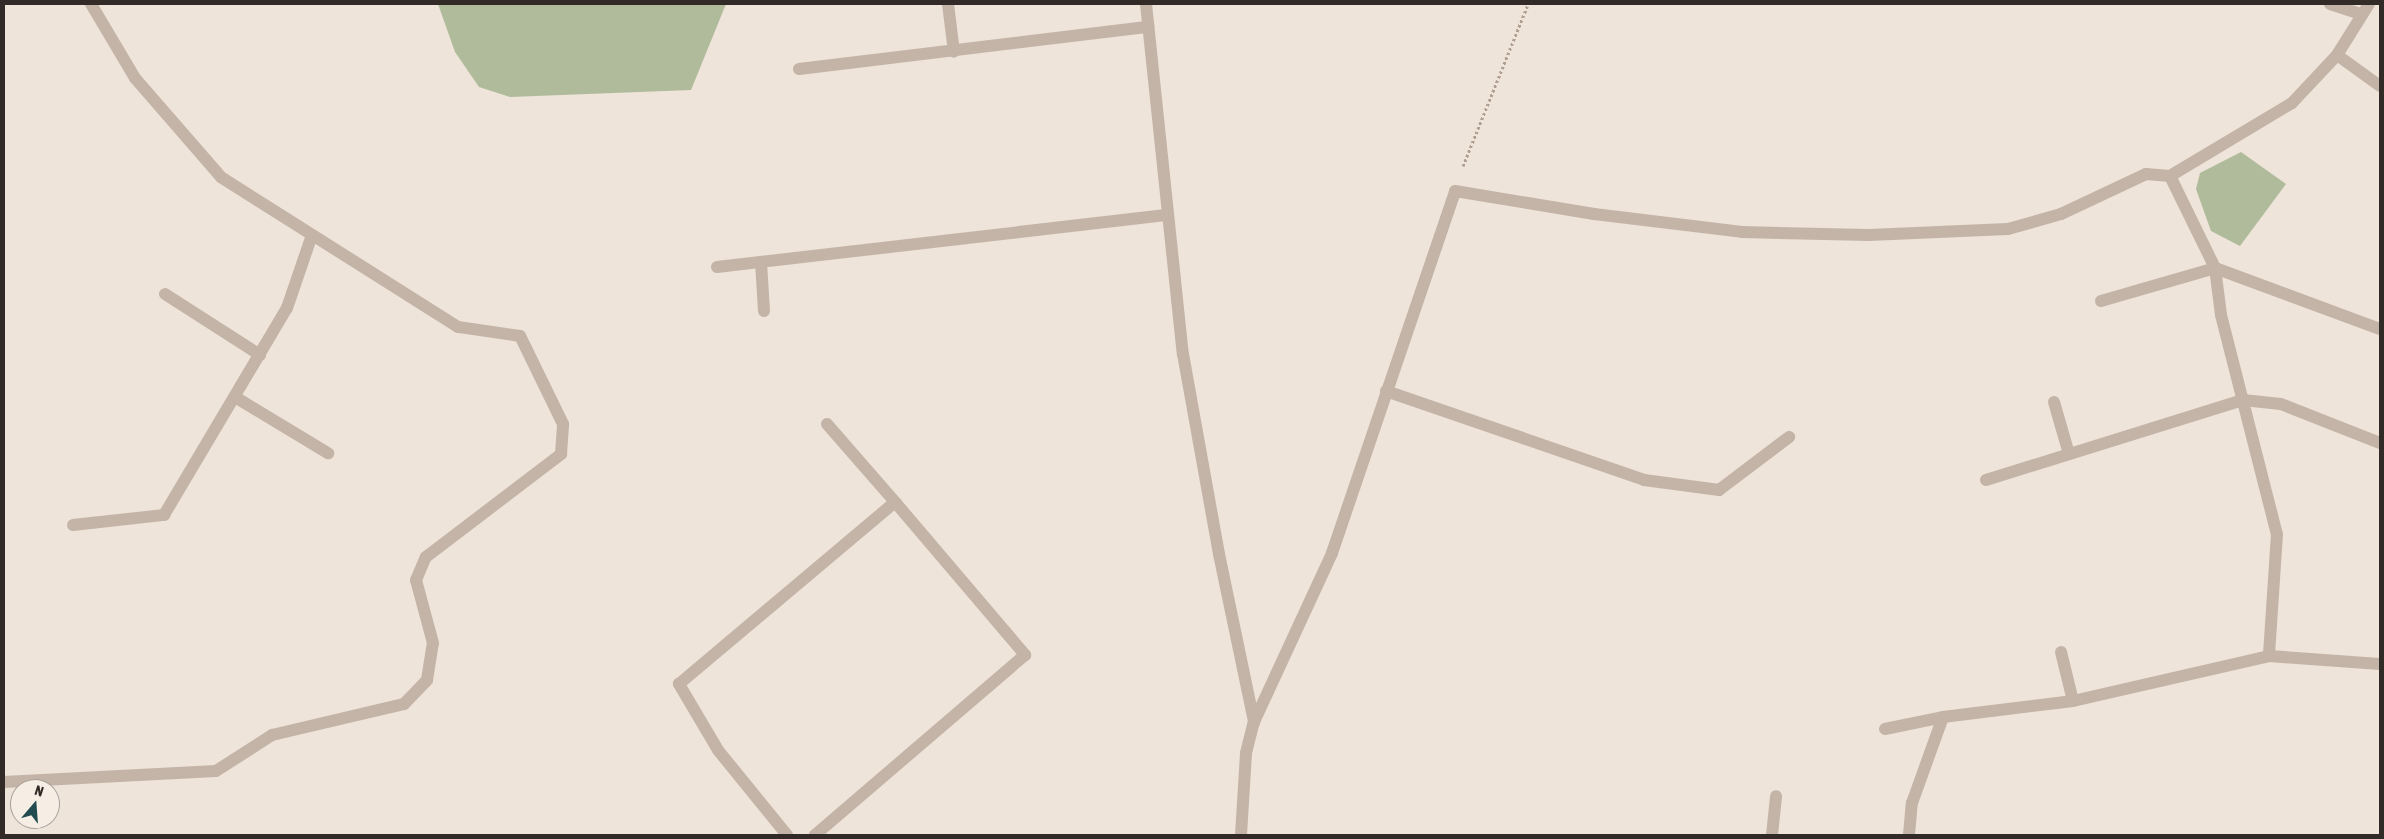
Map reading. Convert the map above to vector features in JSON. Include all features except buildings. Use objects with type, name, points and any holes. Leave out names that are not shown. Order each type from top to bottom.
[{"type":"street","points":[[4,782],[216,771],[272,735],[404,704],[426,680],[433,643],[416,580],[426,557],[561,454],[563,424],[520,336],[458,327],[221,177],[135,78],[91,4]]},
{"type":"street","points":[[948,4],[954,52]]},
{"type":"street","points":[[1146,4],[1185,363],[1219,554],[1254,722]]},
{"type":"street","points":[[2330,4],[2361,14]]},
{"type":"street","points":[[1241,835],[1246,754],[1254,722],[1332,553],[1455,191],[1594,214],[1742,232],[1869,235],[2008,229],[2061,214],[2146,174],[2170,176],[2292,103],[2337,55],[2369,4]]},
{"type":"street","points":[[800,69],[954,52],[1148,27]]},
{"type":"street","points":[[2337,55],[2380,86]]},
{"type":"street","points":[[2170,176],[2215,268],[2221,315],[2277,534],[2269,656]]},
{"type":"street","points":[[717,267],[1168,215]]},
{"type":"street","points":[[73,525],[164,515],[287,308],[312,235]]},
{"type":"street","points":[[761,262],[764,311]]},
{"type":"street","points":[[2101,301],[2215,268],[2380,329]]},
{"type":"street","points":[[165,294],[260,355]]},
{"type":"street","points":[[1386,391],[1644,480],[1719,490],[1789,436]]},
{"type":"street","points":[[235,397],[328,453]]},
{"type":"street","points":[[1986,480],[2243,400],[2281,404],[2380,443]]},
{"type":"street","points":[[2054,402],[2069,454]]},
{"type":"street","points":[[815,835],[1025,654],[827,424]]},
{"type":"street","points":[[787,835],[718,750],[679,684],[895,502]]},
{"type":"street","points":[[2061,652],[2073,701]]},
{"type":"street","points":[[1885,728],[1943,717],[2073,701],[2269,656],[2380,664]]},
{"type":"street","points":[[1909,835],[1912,803],[1943,717]]},
{"type":"street","points":[[1772,835],[1776,796]]},
{"type":"path","points":[[1455,191],[1528,4]]},
{"type":"green space","points":[[438,4],[726,4],[691,90],[510,97],[479,87],[455,52]]},
{"type":"green space","points":[[2241,152],[2286,184],[2240,246],[2211,231],[2196,189],[2200,173]]}]
